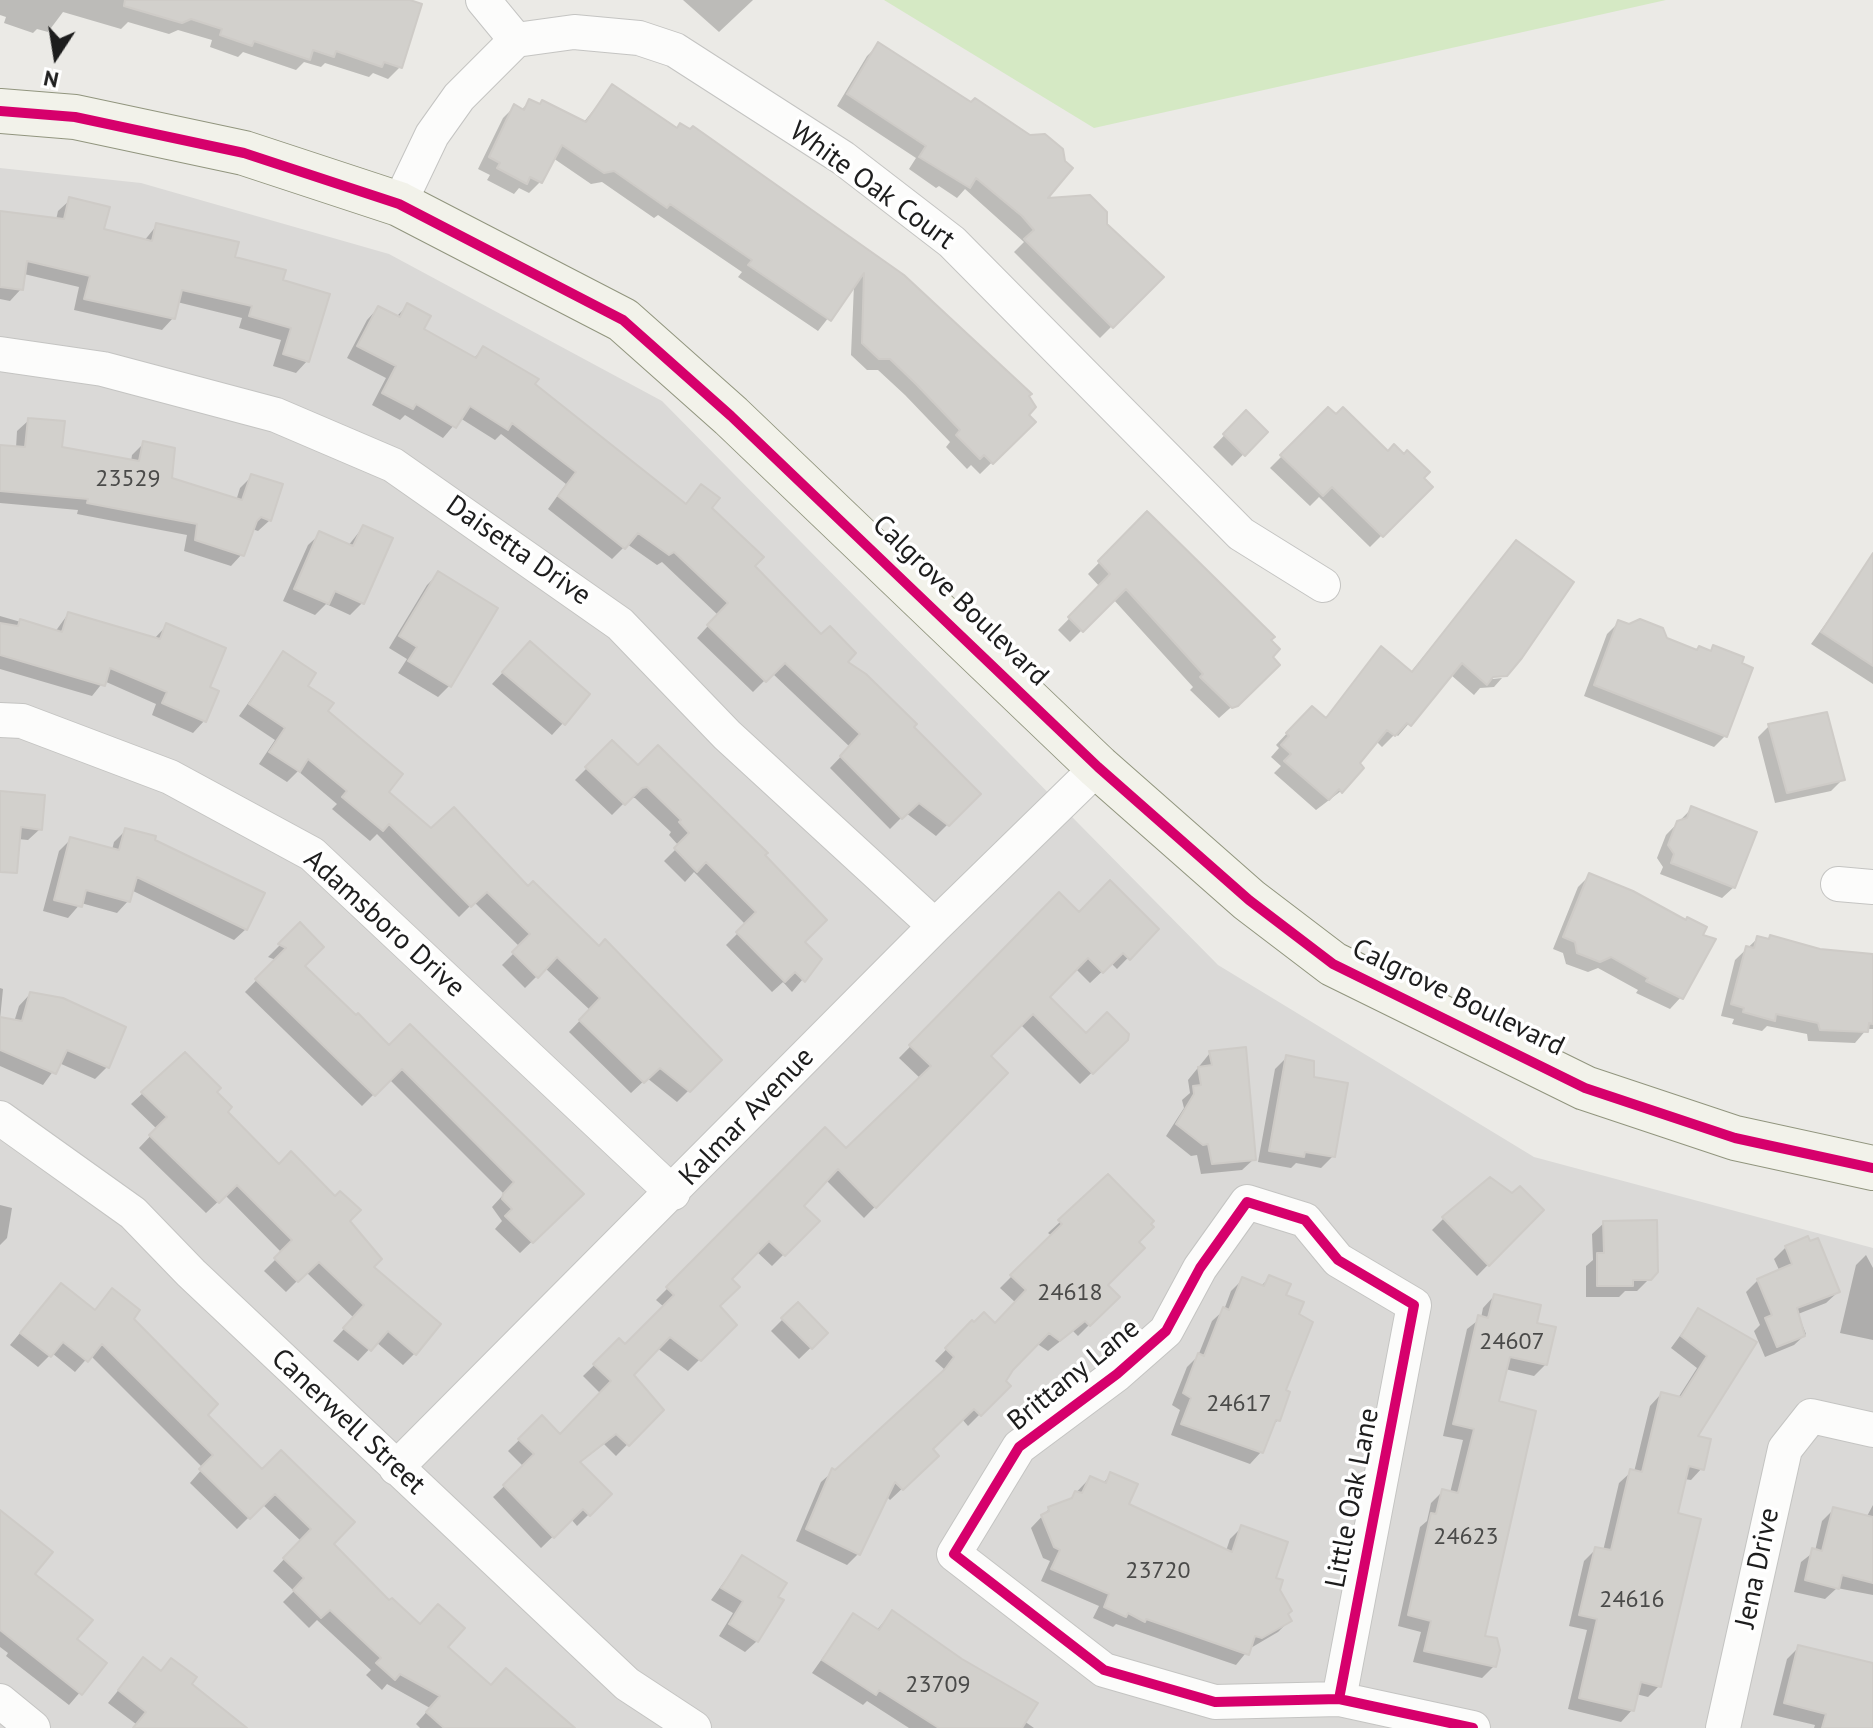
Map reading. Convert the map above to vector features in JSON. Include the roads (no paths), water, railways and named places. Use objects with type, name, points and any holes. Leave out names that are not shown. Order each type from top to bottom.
[{"type":"street","points":[[399,204],[432,135],[450,109],[516,40],[483,0]]},
{"type":"street","name":"White Oak Court","points":[[516,40],[574,32],[639,38],[675,50],[843,158],[952,242],[1241,534],[1323,585]]},
{"type":"street","name":"Calgrove Boulevard","points":[[0,111],[75,117],[244,153],[399,204],[623,320],[731,416],[1098,767],[1249,900],[1333,964],[1585,1088],[1735,1138],[1873,1168]]},
{"type":"street","name":"Daisetta Drive","points":[[0,354],[103,369],[276,415],[393,465],[620,624],[727,735],[935,926]]},
{"type":"street","name":"Adamsboro Drive","points":[[0,720],[22,721],[170,777],[312,854],[673,1193]]},
{"type":"street","name":"Kalmar Avenue","points":[[396,1468],[673,1193],[935,926],[1098,767]]},
{"type":"street","points":[[1838,884],[1873,887]]},
{"type":"street","name":"Canerwell Street","points":[[0,1118],[133,1213],[191,1273],[627,1684],[694,1728]]},
{"type":"street","name":"Brittany Lane","points":[[1339,1699],[1215,1702],[1104,1670],[954,1554],[1019,1447],[1117,1374],[1166,1331],[1200,1268],[1247,1202],[1305,1220],[1338,1260],[1414,1305]]},
{"type":"street","name":"Little Oak Lane","points":[[1339,1699],[1414,1305]]},
{"type":"street","name":"Jena Drive","points":[[1723,1728],[1785,1449],[1811,1416],[1873,1430]]},
{"type":"street","points":[[1339,1699],[1473,1728]]},
{"type":"street","points":[[0,1701],[33,1728]]}]
